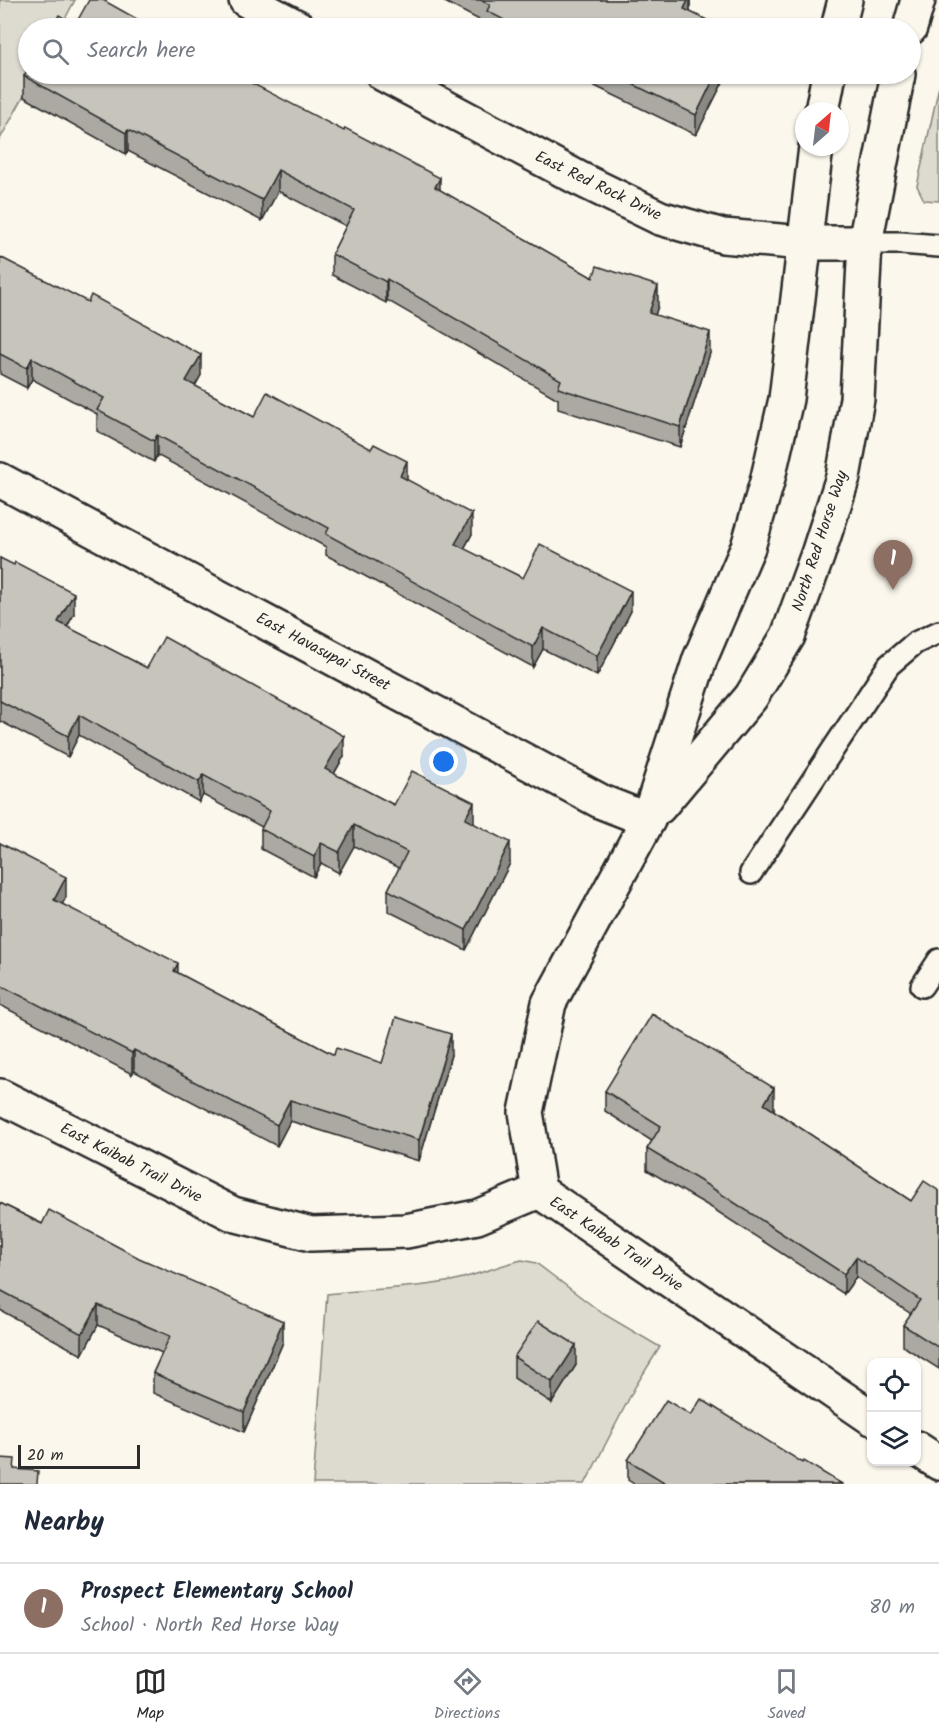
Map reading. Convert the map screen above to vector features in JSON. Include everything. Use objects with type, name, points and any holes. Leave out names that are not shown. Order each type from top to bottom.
[{"type":"street","points":[[246,0],[280,18]]},
{"type":"street","points":[[840,18],[845,0]]},
{"type":"street","points":[[913,18],[918,0]]},
{"type":"street","name":"East Red Rock Drive","points":[[402,84],[578,178],[660,218],[723,236],[804,243],[865,243]]},
{"type":"street","points":[[824,102],[827,84]]},
{"type":"street","name":"North Red Horse Way","points":[[648,820],[752,697],[788,636],[818,554],[843,477],[857,399],[865,243],[896,84]]},
{"type":"street","name":"North Red Horse Way","points":[[538,1191],[526,1112],[549,1003],[648,820],[700,659],[748,547],[767,482],[786,399],[815,156]]},
{"type":"street","name":"East Havasupai Street","points":[[0,480],[602,802],[648,820]]},
{"type":"street","name":"East Kaibab Trail Drive","points":[[0,1096],[233,1214],[311,1234],[406,1231],[477,1216],[538,1191],[867,1415]]},
{"type":"street","points":[[921,1451],[939,1463]]},
{"type":"lane","points":[[865,243],[939,246]]},
{"type":"lane","points":[[751,873],[889,665],[915,643],[939,632]]},
{"type":"lane","points":[[922,986],[939,960]]},
{"type":"shaded area","points":[[0,0],[75,0],[65,18],[18,18],[18,84],[30,84],[0,139]]},
{"type":"shaded area","points":[[939,86],[939,201],[924,200],[917,186]]},
{"type":"shaded area","points":[[522,1260],[536,1263],[602,1313],[660,1347],[635,1387],[585,1484],[313,1484],[327,1294],[446,1282]]},
{"type":"building","points":[[89,0],[103,0],[135,18],[79,18]]},
{"type":"building","points":[[481,0],[688,0],[684,9],[702,18],[500,18],[487,11],[490,5]]},
{"type":"building","points":[[38,84],[253,84],[344,131],[345,128],[440,178],[435,187],[593,278],[597,266],[658,286],[649,313],[710,332],[680,427],[558,388],[561,380],[387,279],[386,282],[332,254],[354,210],[278,170],[262,200],[128,130],[126,133]]},
{"type":"building","points":[[632,84],[711,84],[696,115]]},
{"type":"building","points":[[0,257],[88,302],[91,295],[201,355],[186,381],[254,417],[267,392],[371,449],[374,444],[407,461],[400,476],[472,514],[455,544],[523,578],[540,544],[631,591],[597,656],[543,628],[533,647],[326,534],[329,528],[157,435],[154,441],[97,410],[104,398],[32,358],[27,368],[0,354]]},
{"type":"building","points":[[0,558],[14,565],[15,562],[74,593],[58,622],[147,668],[164,637],[344,736],[325,769],[394,805],[412,771],[474,802],[465,819],[510,842],[466,930],[388,890],[407,852],[354,825],[339,852],[321,843],[314,857],[261,829],[270,811],[203,775],[199,782],[79,715],[68,736],[0,701]]},
{"type":"building","points":[[0,843],[66,877],[54,900],[178,963],[174,971],[334,1055],[336,1048],[382,1063],[396,1017],[451,1034],[419,1140],[290,1100],[277,1125],[134,1050],[132,1053],[0,985]]},
{"type":"building","points":[[652,1014],[774,1088],[764,1104],[911,1201],[924,1181],[939,1191],[939,1348],[903,1325],[920,1300],[856,1257],[844,1274],[712,1188],[647,1149],[661,1126],[605,1091]]},
{"type":"building","points":[[0,1203],[42,1224],[49,1210],[139,1258],[283,1321],[244,1412],[153,1373],[170,1336],[98,1305],[82,1334],[0,1290]]},
{"type":"building","points":[[538,1321],[576,1345],[552,1382],[514,1357]]},
{"type":"building","points":[[701,1399],[803,1463],[804,1461],[842,1484],[667,1484],[628,1460],[666,1400],[691,1415]]},
{"type":"building","points":[[0,1458],[15,1459],[14,1469],[38,1471],[37,1484],[0,1484]]},
{"type":"place","name":"Prospect Elementary School","points":[[893,590]]}]
